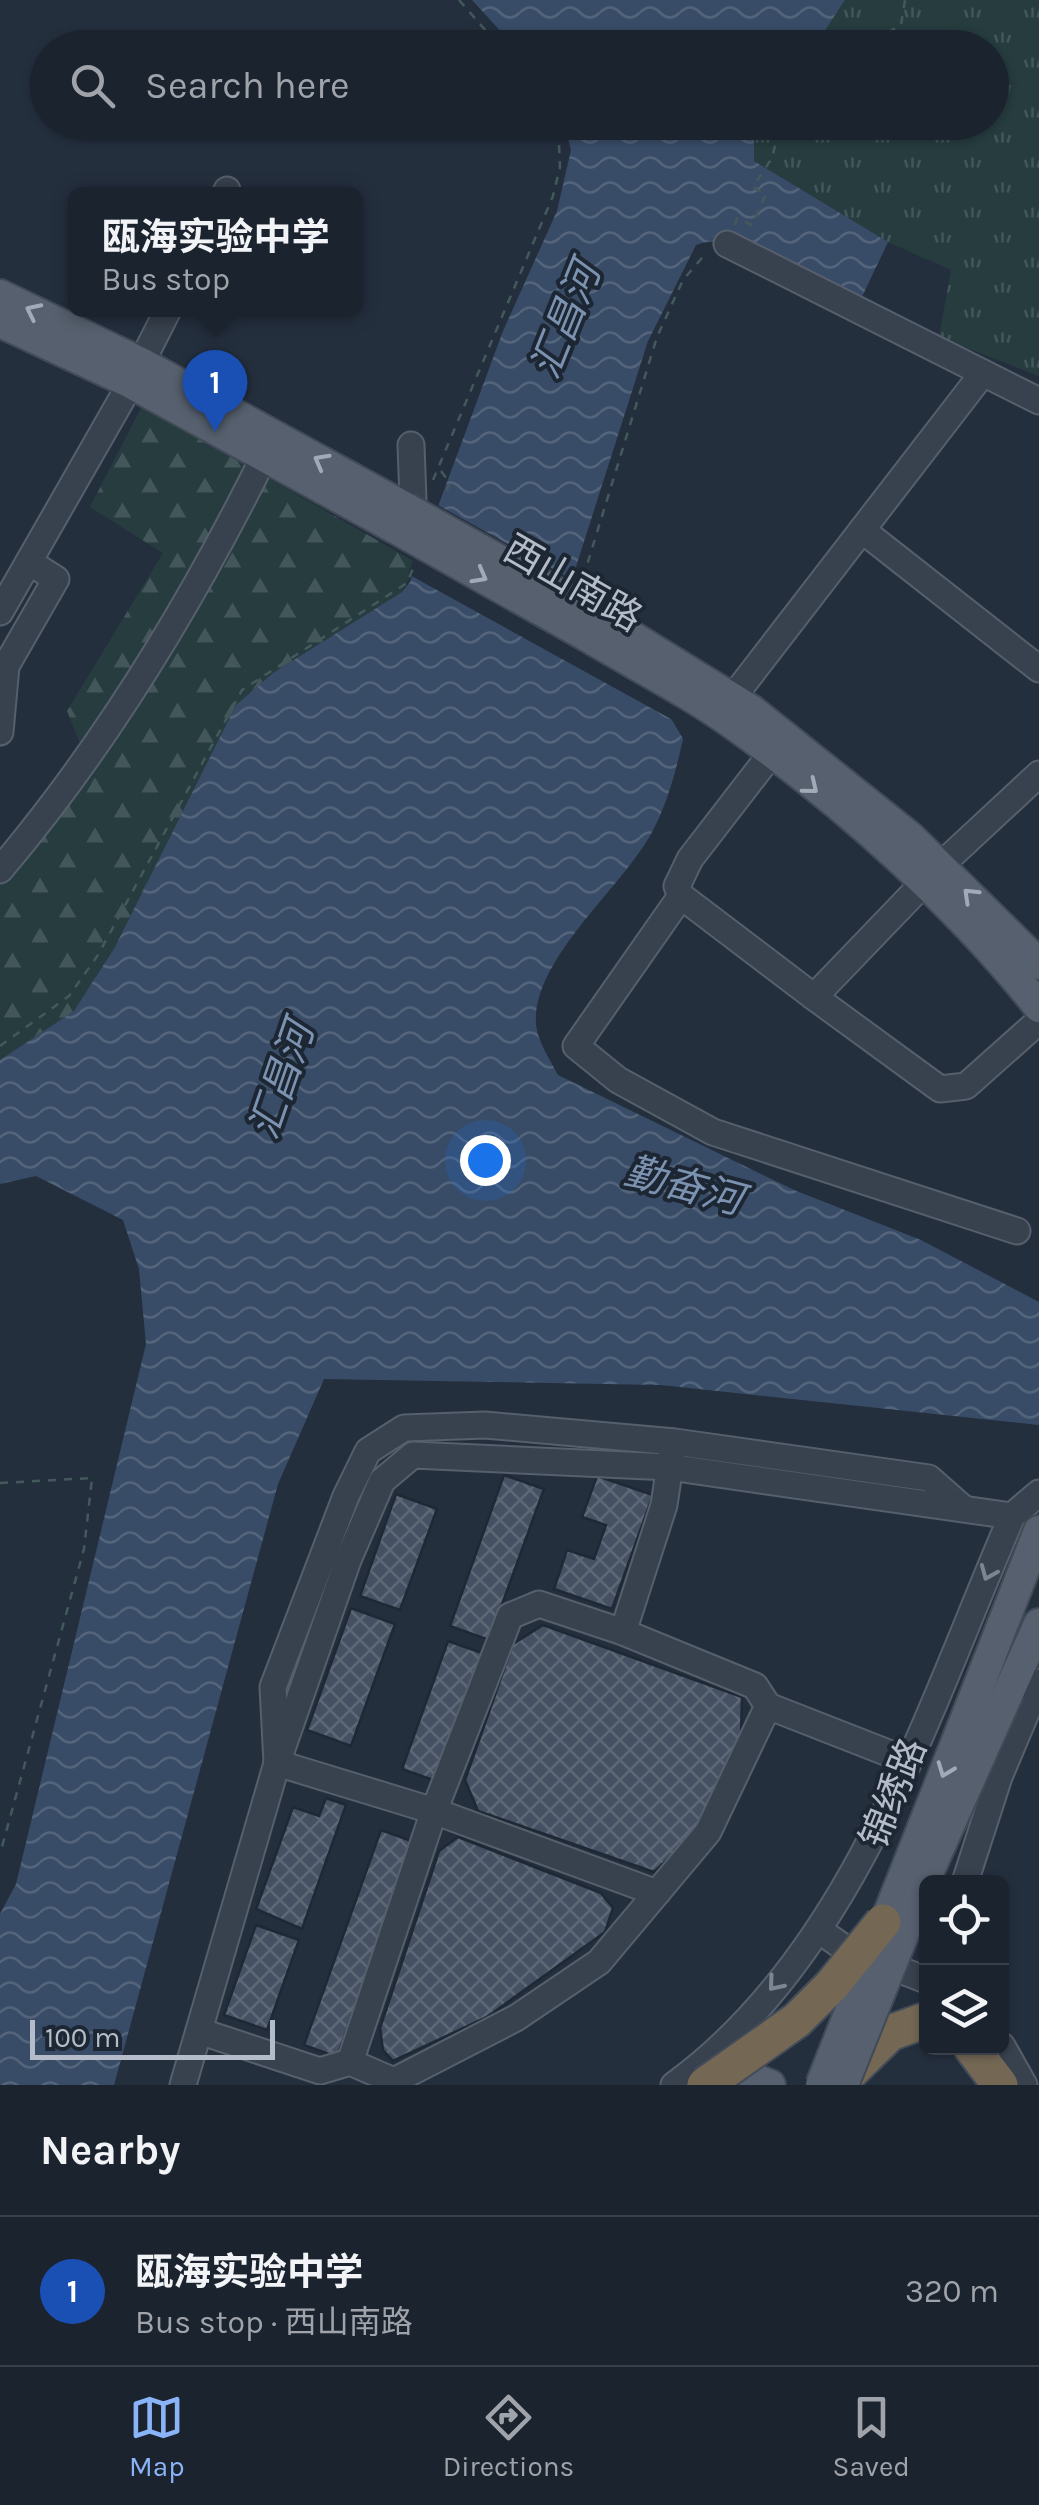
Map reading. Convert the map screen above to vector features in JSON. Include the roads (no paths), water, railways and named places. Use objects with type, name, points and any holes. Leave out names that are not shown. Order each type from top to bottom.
[{"type":"highway","points":[[706,2085],[797,2020],[832,1986],[883,1922]]},
{"type":"highway","points":[[837,2082],[890,2033],[919,2023]]},
{"type":"highway","points":[[977,2055],[1000,2085]]},
{"type":"main road","name":"西山南路","points":[[0,295],[136,373],[404,512],[588,614],[725,707],[910,837],[931,875],[1039,1007]]},
{"type":"main road","name":"西山南路","points":[[0,322],[136,373],[264,457],[404,512]]},
{"type":"main road","name":"西山南路","points":[[725,707],[771,754],[888,849],[931,875],[1039,964]]},
{"type":"main road","name":"锦绣路","points":[[837,2082],[942,1842],[995,1685],[1026,1523]]},
{"type":"main road","name":"锦绣路","points":[[837,2082],[883,1922],[995,1685],[1039,1624]]},
{"type":"main road","points":[[942,1842],[944,1875]]},
{"type":"main road","points":[[990,2055],[1008,2085]]},
{"type":"main road","points":[[736,2085],[752,2078],[770,2085]]},
{"type":"street","points":[[727,244],[1039,401]]},
{"type":"street","points":[[0,612],[164,317]]},
{"type":"street","points":[[725,707],[982,373]]},
{"type":"street","points":[[404,512],[411,445]]},
{"type":"street","points":[[0,870],[31,834],[131,690],[216,553],[264,457]]},
{"type":"street","points":[[862,530],[1039,669]]},
{"type":"street","points":[[0,732],[6,666],[56,579],[29,562]]},
{"type":"street","points":[[771,754],[690,859],[677,886],[681,896],[940,1089],[966,1086],[1039,1021]]},
{"type":"street","points":[[814,997],[931,875],[1039,774]]},
{"type":"street","points":[[681,896],[576,1046],[618,1080],[712,1132],[1018,1231]]},
{"type":"street","points":[[183,2085],[277,1763],[273,1687],[346,1496],[368,1451],[404,1428],[486,1425],[672,1454],[929,1478],[962,1508],[1026,1523]]},
{"type":"street","points":[[622,1632],[664,1505],[672,1454]]},
{"type":"street","points":[[674,2085],[750,2014],[820,1931],[880,1821],[906,1760],[1039,1493]]},
{"type":"street","points":[[350,2062],[434,1811],[510,1616],[539,1604],[622,1632],[754,1686],[768,1706],[906,1760]]},
{"type":"street","points":[[967,1875],[998,1777],[1039,1682]]},
{"type":"street","points":[[199,2031],[320,2072],[350,2062],[394,2083],[516,2018],[600,1962],[708,1832],[768,1706]]},
{"type":"street","points":[[277,1763],[434,1811],[657,1893]]},
{"type":"street","points":[[820,1931],[846,1949],[919,1977]]},
{"type":"street","points":[[1007,2055],[1024,2085]]},
{"type":"water","points":[[472,0],[845,0],[825,30],[500,30]]},
{"type":"water","points":[[568,140],[754,140],[754,161],[888,242],[861,299],[756,249],[714,241],[696,245],[648,341],[574,573],[568,611],[595,667],[668,713],[683,739],[670,788],[651,834],[551,970],[536,1017],[540,1039],[558,1075],[794,1190],[921,1240],[1039,1302],[1039,1425],[661,1385],[324,1379],[278,1484],[114,2085],[0,2085],[0,1914],[16,1884],[146,1344],[139,1269],[123,1220],[36,1176],[0,1184],[0,1060],[74,1011],[115,947],[236,705],[273,673],[402,592],[410,582],[503,331],[557,211],[571,150]]},
{"type":"place","name":"瓯海实验中学","points":[[215,432]]},
{"type":"water label","name":"汇昌河","points":[[565,320]]},
{"type":"water label","name":"汇昌河","points":[[281,1080]]},
{"type":"water label","name":"勤奋河","points":[[684,1185]]}]
